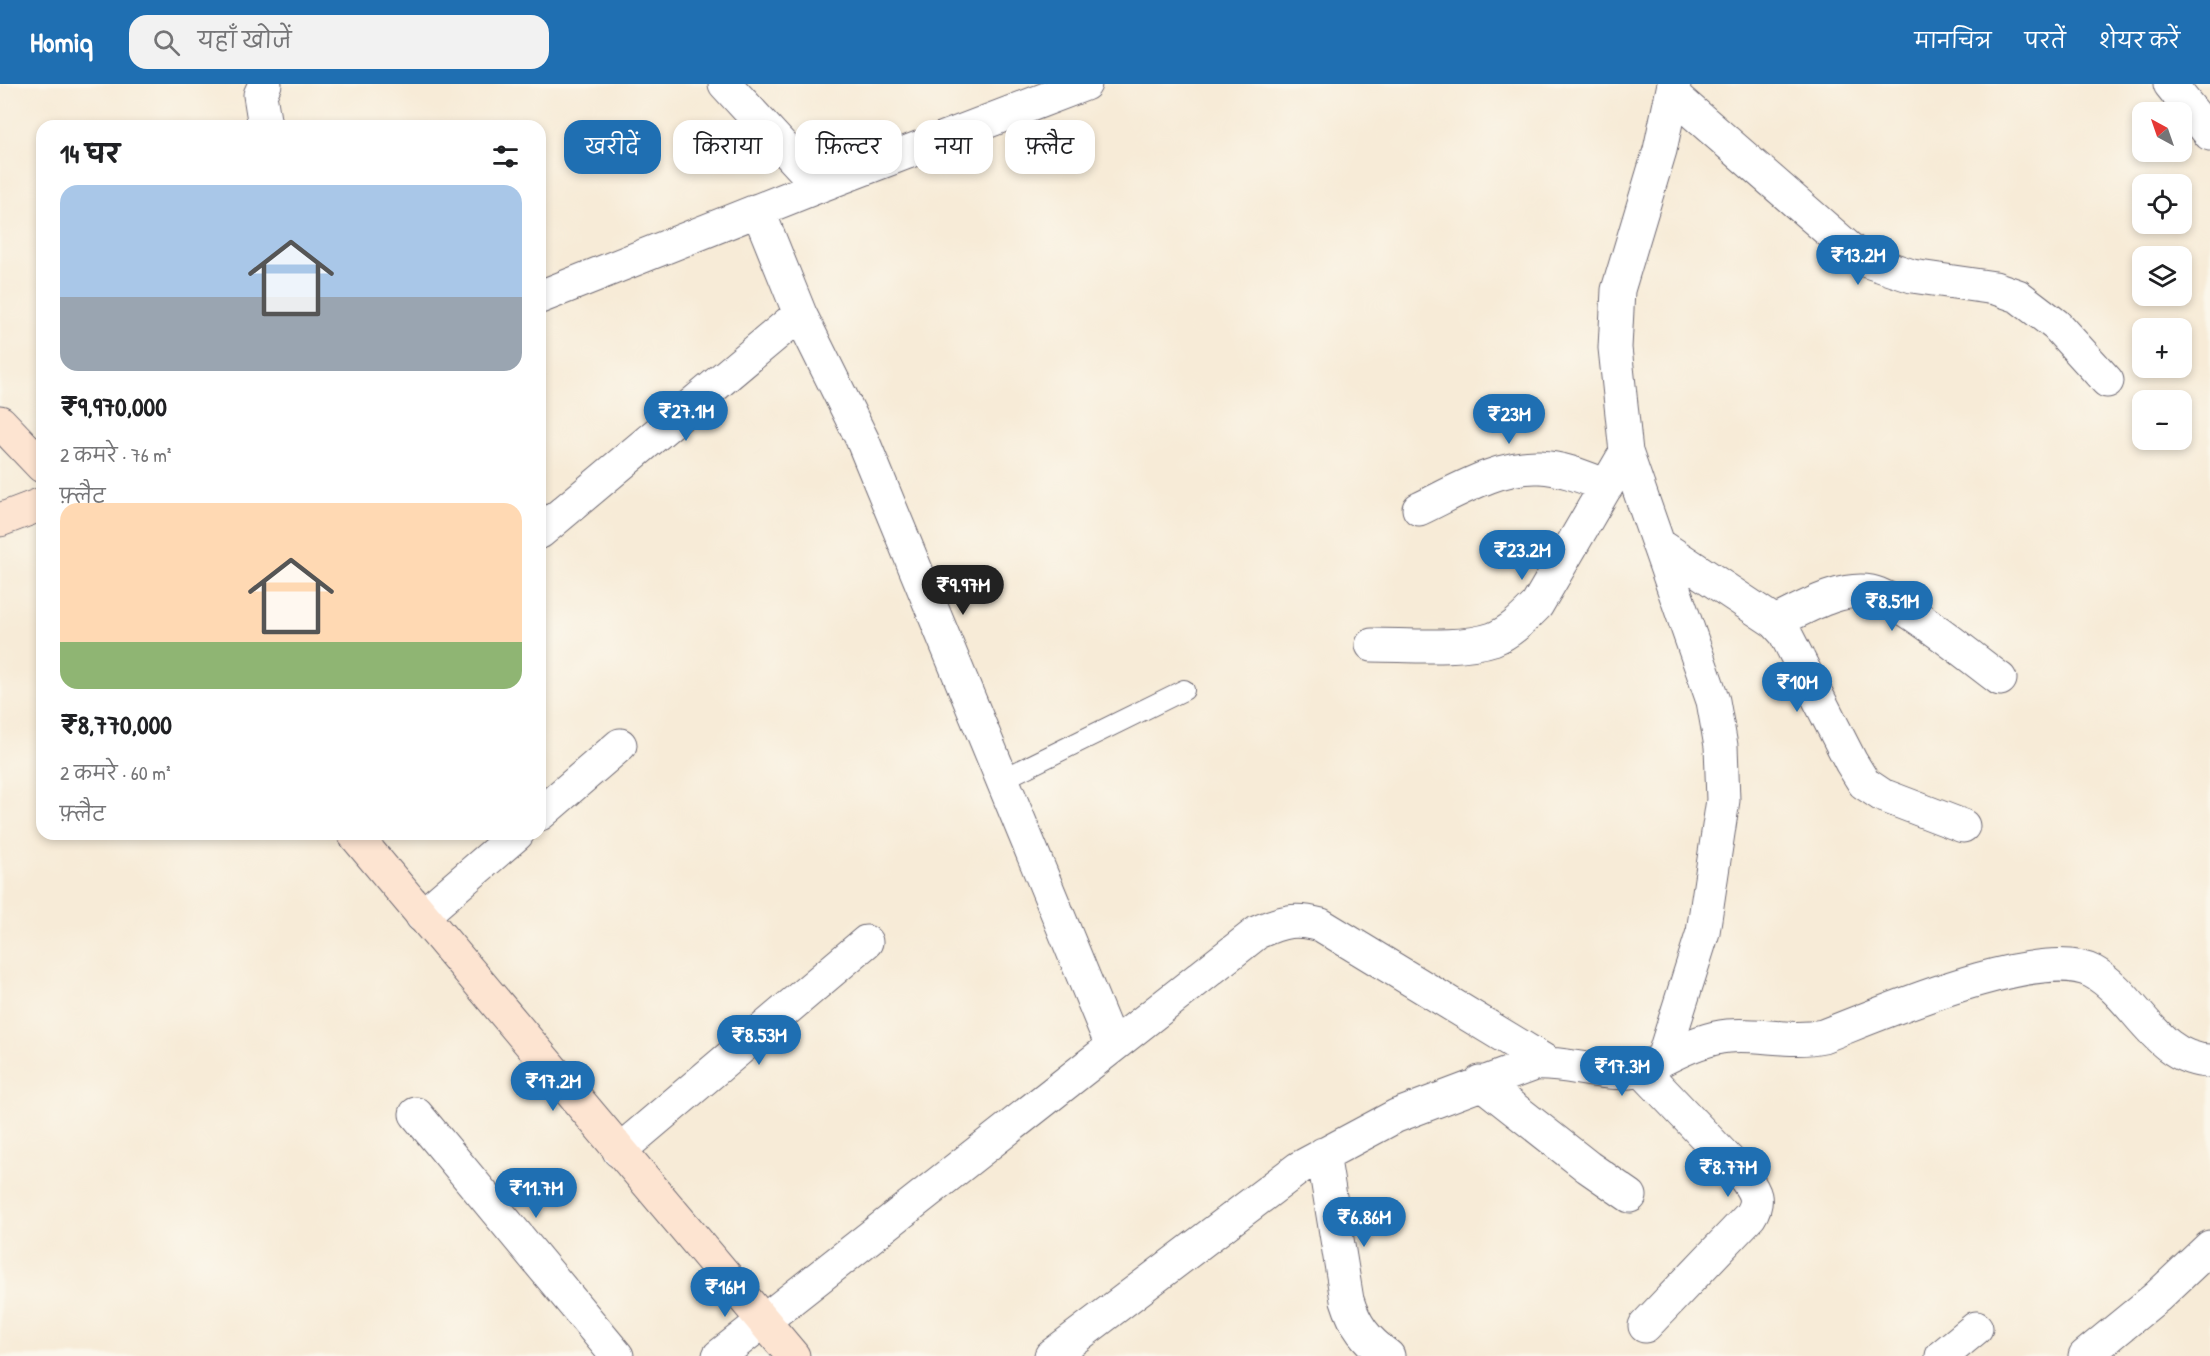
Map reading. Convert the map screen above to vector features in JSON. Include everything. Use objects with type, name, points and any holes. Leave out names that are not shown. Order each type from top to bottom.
[{"type":"street","points":[[264,120],[260,95],[265,84]]},
{"type":"street","points":[[725,84],[819,186]]},
{"type":"street","points":[[546,295],[1084,84]]},
{"type":"street","points":[[2170,84],[2210,134]]},
{"type":"street","points":[[1673,89],[1861,259],[1912,276],[1995,288],[2018,296],[2056,325],[2107,381]]},
{"type":"street","points":[[1653,1064],[1703,932],[1723,800],[1721,746],[1713,701],[1626,452],[1615,348],[1618,290],[1660,150],[1673,89]]},
{"type":"street","points":[[758,210],[800,314],[862,439],[1112,1046]]},
{"type":"street","points":[[546,527],[800,314]]},
{"type":"street","points":[[0,422],[36,460]]},
{"type":"street","points":[[1372,645],[1460,644],[1493,639],[1517,626],[1537,605],[1626,452]]},
{"type":"street","points":[[1419,509],[1492,477],[1520,469],[1540,467],[1561,470],[1607,486]]},
{"type":"street","points":[[0,520],[36,506]]},
{"type":"street","points":[[1658,544],[1775,622],[1785,633],[1864,783],[1882,795],[1963,826]]},
{"type":"street","points":[[1775,622],[1820,601],[1849,593],[1870,592],[1902,608],[2000,679]]},
{"type":"street","points":[[546,809],[620,746]]},
{"type":"street","points":[[359,840],[793,1356]]},
{"type":"street","points":[[422,916],[510,840]]},
{"type":"street","points":[[719,1356],[1258,932],[1280,922],[1302,920],[1321,926],[1548,1063]]},
{"type":"street","points":[[619,1151],[866,942]]},
{"type":"street","points":[[1051,1356],[1248,1204],[1299,1168],[1396,1116],[1480,1082],[1534,1064],[1548,1063],[1612,1071],[1653,1064],[1724,1036],[1743,1035],[1804,1041],[1823,1036],[1966,982],[2009,972],[2076,966],[2104,979],[2161,1040],[2178,1052],[2196,1060],[2210,1060]]},
{"type":"street","points":[[1645,1326],[1750,1216],[1757,1204],[1755,1192],[1745,1178],[1653,1064]]},
{"type":"street","points":[[1480,1082],[1588,1167],[1630,1196]]},
{"type":"street","points":[[417,1114],[617,1356]]},
{"type":"street","points":[[1323,1154],[1347,1300],[1353,1321],[1364,1337],[1388,1356]]},
{"type":"street","points":[[2085,1356],[2157,1297],[2210,1247]]},
{"type":"street","points":[[1942,1356],[1976,1328]]},
{"type":"lane","points":[[1001,780],[1184,690]]}]
